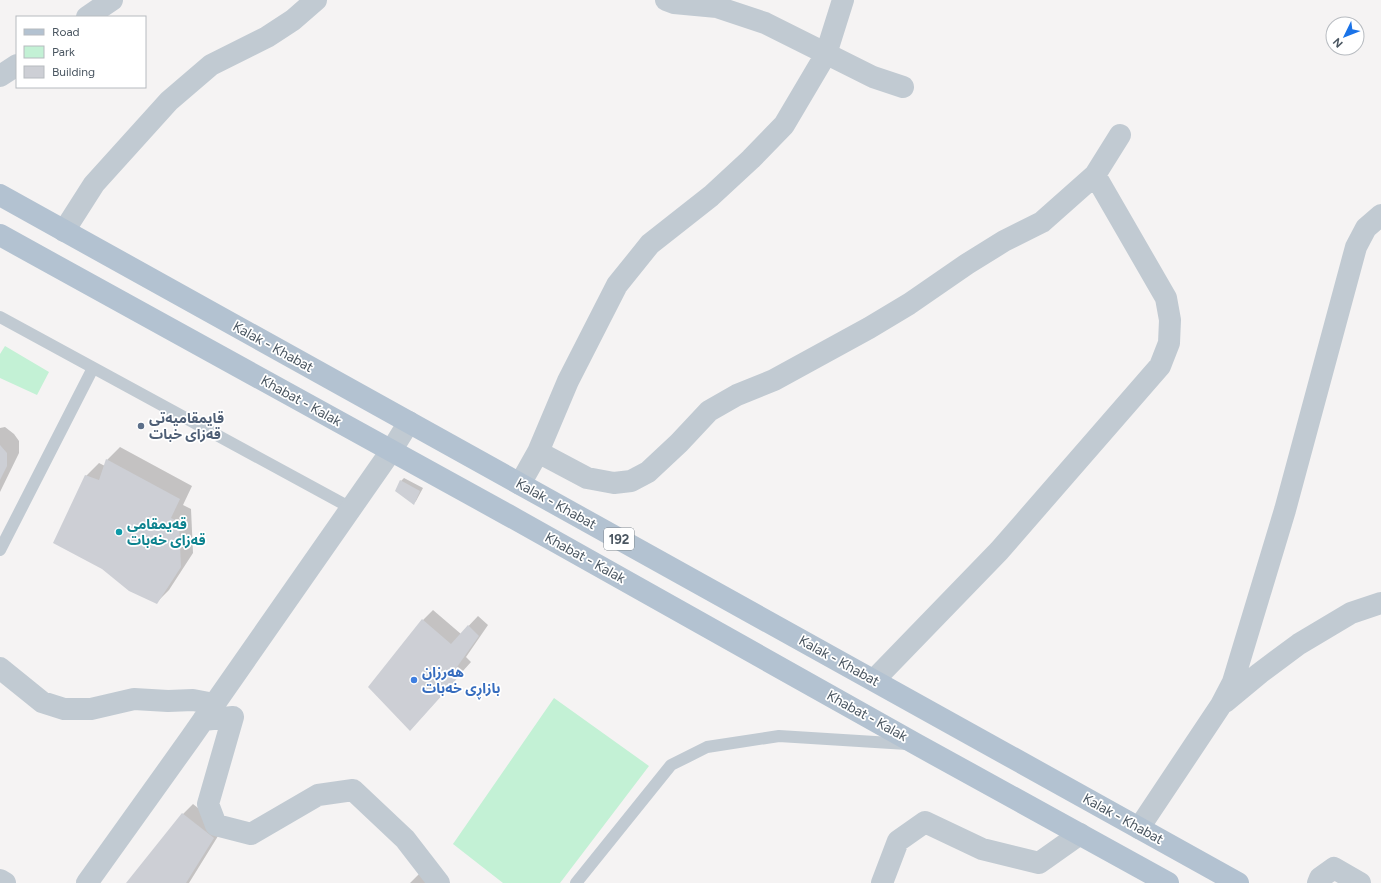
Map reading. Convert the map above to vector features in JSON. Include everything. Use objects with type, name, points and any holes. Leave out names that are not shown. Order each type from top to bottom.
[{"type":"main road","name":"Kalak - Khabat","points":[[0,195],[1238,883]]},
{"type":"main road","name":"Khabat - Kalak","points":[[0,235],[508,515],[916,744],[1168,883]]},
{"type":"street","points":[[88,16],[112,0]]},
{"type":"street","points":[[64,231],[94,184],[169,101],[211,65],[267,37],[293,20],[316,0]]},
{"type":"street","points":[[666,0],[674,3],[717,7],[765,23],[873,77],[903,87]]},
{"type":"street","points":[[520,484],[538,452],[568,381],[617,285],[650,244],[711,196],[751,159],[784,125],[826,54],[843,0]]},
{"type":"street","points":[[0,76],[16,66]]},
{"type":"street","points":[[538,452],[587,478],[614,482],[631,481],[648,472],[679,443],[709,411],[737,395],[774,380],[869,328],[909,304],[967,264],[1004,241],[1042,222],[1095,175],[1120,135]]},
{"type":"street","points":[[874,680],[999,551],[1160,366],[1169,343],[1170,320],[1166,298],[1095,175]]},
{"type":"street","points":[[1139,828],[1221,705],[1233,682],[1285,510],[1356,247],[1366,228],[1381,215]]},
{"type":"street","points":[[87,883],[209,712],[391,451],[409,422]]},
{"type":"street","points":[[1221,705],[1299,644],[1351,613],[1381,603]]},
{"type":"street","points":[[0,668],[42,702],[64,709],[91,709],[134,699],[168,701],[194,700],[209,712],[233,716],[208,804],[216,825],[251,834],[318,795],[353,790],[405,838],[438,883]]},
{"type":"street","points":[[882,883],[898,841],[925,822],[982,849],[1039,863],[1080,834]]},
{"type":"street","points":[[1318,883],[1320,878],[1334,868],[1360,883]]},
{"type":"street","points":[[0,880],[5,883]]},
{"type":"lane","points":[[0,317],[351,508]]},
{"type":"lane","points":[[0,550],[93,368]]},
{"type":"lane","points":[[576,883],[671,765],[706,747],[779,736],[916,744]]},
{"type":"green space","points":[[5,346],[49,372],[37,395],[0,378],[0,354]]},
{"type":"green space","points":[[554,698],[649,766],[560,883],[503,883],[453,844]]},
{"type":"building","points":[[0,445],[7,453],[7,466],[0,480]]},
{"type":"building","name":"قەیمقامی قەزای خەبات","points":[[106,459],[180,499],[171,518],[179,522],[181,567],[157,604],[129,591],[102,569],[53,543],[85,475],[99,480]]},
{"type":"building","points":[[400,480],[420,491],[414,505],[395,491]]},
{"type":"building","name":"هەرزان بازاڕی خەبات","points":[[422,619],[451,644],[468,625],[479,636],[457,667],[462,673],[410,731],[368,687]]},
{"type":"building","points":[[182,813],[214,838],[186,883],[126,883]]},
{"type":"place","name":"قایمقامیەتى قەزای خبات","points":[[141,426]]},
{"type":"place","name":"قەیمقامی قەزای خەبات","points":[[119,532]]},
{"type":"place","name":"هەرزان بازاڕی خەبات","points":[[414,680]]}]
